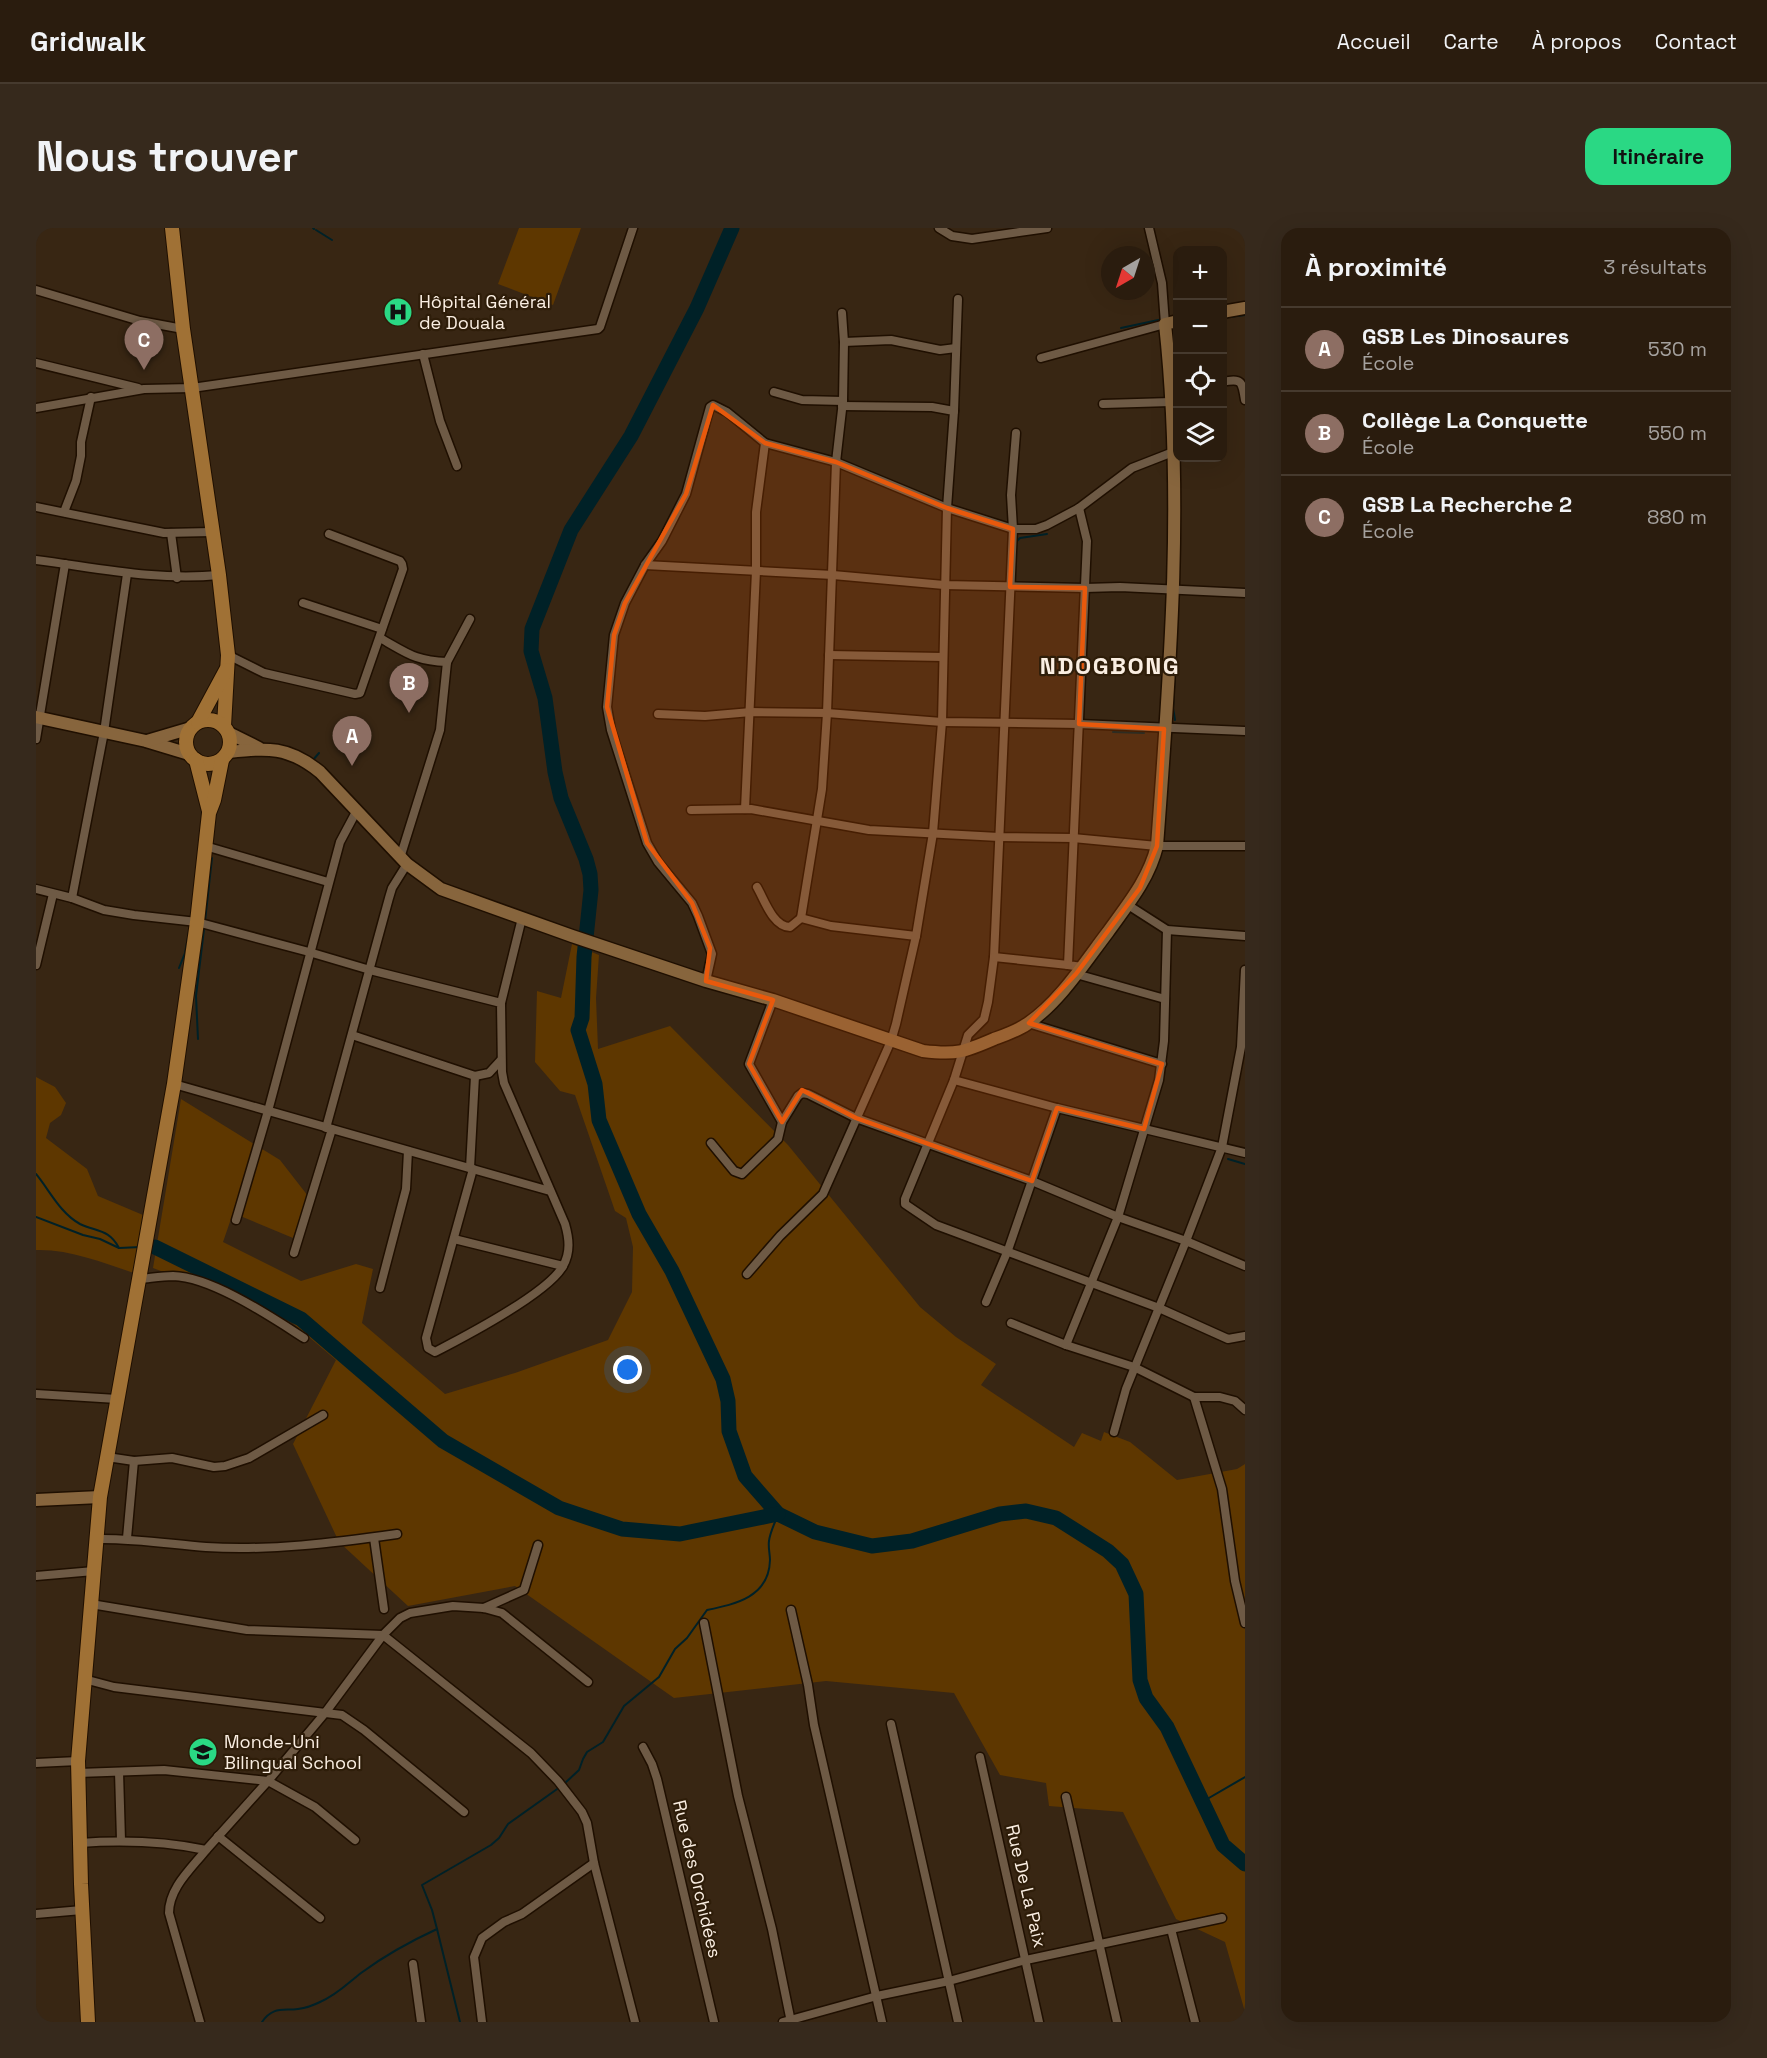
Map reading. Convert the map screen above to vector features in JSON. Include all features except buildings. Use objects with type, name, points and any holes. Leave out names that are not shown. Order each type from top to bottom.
[{"type":"main road","points":[[87,2022],[78,1767],[100,1497],[174,1084],[197,922],[209,813],[231,742],[226,729],[228,655],[219,575],[183,329],[172,228]]},
{"type":"main road","points":[[1227,311],[1245,308]]},
{"type":"main road","points":[[1171,322],[1173,396]]},
{"type":"main road","points":[[38,717],[146,741],[192,757],[204,764],[214,764],[225,756],[260,748],[284,751],[306,760],[320,772],[404,861],[441,889],[572,936],[923,1051],[963,1052],[1028,1023],[1048,1005],[1128,905],[1148,875],[1157,846],[1173,590],[1173,462]]},
{"type":"main road","points":[[209,813],[192,757],[186,745],[187,736],[226,670]]},
{"type":"main road","points":[[146,741],[207,720],[216,721],[260,748]]},
{"type":"main road","points":[[36,1500],[100,1497]]},
{"type":"street","points":[[36,408],[144,389],[192,388],[599,328],[633,228]]},
{"type":"street","points":[[939,228],[952,236],[972,239],[1047,228]]},
{"type":"street","points":[[1041,358],[1171,322],[1149,228]]},
{"type":"street","points":[[36,290],[140,321],[183,329]]},
{"type":"street","points":[[747,1274],[780,1236],[823,1194],[891,1041],[916,936],[933,833],[942,722],[944,585],[958,298]]},
{"type":"street","points":[[757,887],[770,912],[781,925],[790,927],[801,918],[822,789],[836,462],[842,403],[844,342],[842,313]]},
{"type":"street","points":[[844,342],[891,340],[940,350],[956,348]]},
{"type":"street","points":[[423,354],[440,421],[457,466]]},
{"type":"street","points":[[36,363],[144,389]]},
{"type":"street","points":[[1227,381],[1235,380],[1242,384],[1245,400]]},
{"type":"street","points":[[774,392],[802,400],[932,407],[954,411]]},
{"type":"street","points":[[1103,404],[1173,396]]},
{"type":"street","points":[[64,512],[76,481],[81,442],[91,397]]},
{"type":"street","points":[[706,981],[712,954],[692,903],[658,862],[647,843],[611,730],[607,707],[614,635],[625,603],[662,541],[686,494],[711,406],[727,412],[765,443],[836,462],[947,508],[1013,529],[1036,529],[1079,508],[1132,468],[1173,453]]},
{"type":"street","points":[[1016,433],[1011,495],[1013,529],[994,957],[988,1002],[984,1019],[969,1032],[954,1080],[905,1199],[905,1204],[936,1225],[1159,1308],[1228,1339],[1245,1336]]},
{"type":"street","points":[[745,809],[751,712],[756,512],[765,443]]},
{"type":"street","points":[[36,507],[171,533],[212,532]]},
{"type":"street","points":[[1075,969],[1073,838],[1087,541],[1079,508]]},
{"type":"street","points":[[171,533],[177,578]]},
{"type":"street","points":[[228,655],[264,673],[355,694],[360,693],[403,569],[400,561],[329,534]]},
{"type":"street","points":[[36,560],[127,574],[177,578],[219,575]]},
{"type":"street","points":[[36,739],[65,564]]},
{"type":"street","points":[[645,566],[832,575],[944,585],[1120,587],[1245,592]]},
{"type":"street","points":[[72,898],[104,732],[127,574]]},
{"type":"street","points":[[303,603],[381,634],[418,659],[427,662],[447,662]]},
{"type":"street","points":[[294,1253],[329,1128],[369,970],[392,888],[404,861],[440,730],[447,662],[470,619]]},
{"type":"street","points":[[829,655],[943,657]]},
{"type":"street","points":[[658,714],[705,716],[751,712],[827,713],[942,722],[1079,724],[1245,731]]},
{"type":"street","points":[[691,810],[745,809],[869,830],[999,837],[1073,838],[1157,846],[1245,846]]},
{"type":"street","points":[[236,1220],[268,1111],[328,882],[340,842],[356,812]]},
{"type":"street","points":[[205,846],[328,882]]},
{"type":"street","points":[[36,890],[72,898],[104,910],[197,922],[369,970],[501,1003]]},
{"type":"street","points":[[36,965],[53,894]]},
{"type":"street","points":[[1128,905],[1167,930],[1245,936]]},
{"type":"street","points":[[475,1076],[471,1168],[426,1338],[428,1348],[435,1352],[465,1336],[549,1283],[563,1266],[569,1245],[568,1235],[509,1098],[502,1072],[501,1003],[522,918]]},
{"type":"street","points":[[801,918],[831,926],[916,936]]},
{"type":"street","points":[[1066,1345],[1118,1217],[1155,1097],[1162,1064],[1167,930]]},
{"type":"street","points":[[994,957],[1075,969],[1165,999]]},
{"type":"street","points":[[1114,1432],[1134,1367],[1222,1147],[1243,1047],[1245,970]]},
{"type":"street","points":[[773,1000],[749,1064],[782,1122]]},
{"type":"street","points":[[1028,1023],[1162,1064]]},
{"type":"street","points":[[352,1035],[475,1076],[489,1073],[501,1060]]},
{"type":"street","points":[[954,1080],[1057,1108],[1245,1153]]},
{"type":"street","points":[[174,1084],[550,1191]]},
{"type":"street","points":[[711,1143],[734,1171],[742,1174],[778,1139],[782,1122],[798,1096],[802,1093],[808,1094],[856,1118],[927,1145],[1032,1180],[1118,1217],[1186,1241],[1245,1266]]},
{"type":"street","points":[[986,1302],[1008,1250],[1057,1108]]},
{"type":"street","points":[[380,1288],[406,1189],[408,1151]]},
{"type":"street","points":[[454,1239],[563,1266]]},
{"type":"street","points":[[140,1279],[174,1276],[207,1285],[262,1311],[304,1338]]},
{"type":"street","points":[[1011,1323],[1066,1345],[1134,1367],[1194,1397],[1220,1397],[1235,1401],[1245,1410]]},
{"type":"street","points":[[36,1394],[117,1399]]},
{"type":"street","points":[[1194,1397],[1222,1490],[1235,1581],[1245,1623]]},
{"type":"street","points":[[107,1457],[134,1461],[172,1458],[214,1467],[225,1467],[249,1458],[323,1415]]},
{"type":"street","points":[[127,1538],[134,1461]]},
{"type":"street","points":[[96,1539],[127,1538],[217,1547],[321,1544],[397,1534]]},
{"type":"street","points":[[374,1538],[384,1609]]},
{"type":"street","points":[[484,1608],[524,1590],[538,1545]]},
{"type":"street","points":[[36,1576],[94,1571]]},
{"type":"street","points":[[91,1604],[247,1630],[383,1635],[531,1753],[558,1781],[582,1812],[588,1823],[594,1863],[636,2022]]},
{"type":"street","points":[[200,2022],[169,1913],[172,1894],[206,1850],[325,1713],[383,1635],[400,1618],[410,1613],[453,1606],[484,1608],[502,1613],[588,1682]]},
{"type":"street","points":[[791,1610],[808,1685],[814,1725],[882,2022]]},
{"type":"street","points":[[704,1623],[738,1796],[769,1918],[788,2021],[877,1996],[949,1981],[1026,1960],[1222,1918]]},
{"type":"street","points":[[84,1679],[114,1687],[335,1713],[350,1719],[464,1812]]},
{"type":"street","points":[[891,1724],[958,2022]]},
{"type":"street","name":"Rue des Orchidées","points":[[643,1747],[657,1779],[714,2022]]},
{"type":"street","name":"Rue De La Paix","points":[[980,1757],[1039,2022]]},
{"type":"street","points":[[36,1763],[118,1772],[164,1770],[268,1781],[315,1807],[356,1840]]},
{"type":"street","points":[[118,1772],[121,1840]]},
{"type":"street","points":[[1066,1797],[1117,2022]]},
{"type":"street","points":[[218,1836],[320,1918]]},
{"type":"street","points":[[80,1843],[121,1840],[156,1841],[206,1850]]},
{"type":"street","points":[[482,2022],[474,1957],[482,1938],[504,1922],[522,1914],[594,1863]]},
{"type":"street","points":[[36,1914],[82,1910]]},
{"type":"street","points":[[1171,1929],[1195,2022]]},
{"type":"street","points":[[413,1964],[421,2022]]},
{"type":"highlighted area","points":[[713,405],[765,443],[836,462],[947,508],[1013,529],[1010,587],[1085,588],[1079,724],[1164,729],[1157,846],[1140,888],[1076,974],[1029,1023],[1162,1064],[1144,1129],[1057,1108],[1032,1181],[856,1118],[802,1090],[782,1122],[749,1064],[773,1000],[706,981],[710,948],[692,903],[647,843],[607,707],[614,635],[625,603],[686,494]]},
{"type":"shaded area","points":[[519,228],[581,228],[553,305],[498,284]]},
{"type":"shaded area","points":[[572,944],[599,955],[596,998],[598,1049],[670,1026],[788,1145],[920,1307],[956,1337],[996,1364],[981,1385],[1074,1447],[1082,1433],[1101,1441],[1104,1432],[1130,1442],[1177,1480],[1237,1469],[1245,1464],[1245,2012],[1225,1942],[1176,1919],[1123,1812],[1049,1806],[1046,1783],[1000,1775],[954,1693],[826,1681],[674,1698],[515,1586],[408,1606],[339,1542],[293,1444],[336,1360],[289,1320],[153,1268],[181,1099],[280,1160],[308,1196],[293,1238],[233,1213],[223,1242],[301,1281],[356,1264],[373,1269],[362,1323],[445,1394],[515,1373],[608,1340],[632,1292],[633,1247],[626,1218],[615,1211],[575,1095],[560,1091],[535,1062],[537,991],[561,998]]},
{"type":"shaded area","points":[[36,1077],[55,1087],[66,1103],[61,1115],[50,1123],[46,1138],[87,1169],[98,1196],[143,1215],[134,1273],[74,1254],[36,1250]]},
{"type":"waterway","points":[[732,228],[697,308],[631,436],[571,530],[532,629],[531,651],[545,698],[555,772],[561,798],[590,874],[591,890],[584,957],[582,1018],[578,1030],[595,1084],[599,1120],[639,1214],[672,1271],[723,1379],[728,1401],[729,1431],[745,1476],[778,1514],[815,1532],[872,1546],[912,1541],[1000,1514],[1026,1511],[1056,1518],[1108,1551],[1122,1564],[1136,1594],[1140,1680],[1146,1698],[1167,1727],[1223,1845],[1245,1864]]},
{"type":"waterway","points":[[316,230],[332,240]]},
{"type":"waterway","points":[[1227,317],[1245,315]]},
{"type":"waterway","points":[[1121,328],[1163,319]]},
{"type":"waterway","points":[[1016,542],[1020,538],[1047,534]]},
{"type":"waterway","points":[[1175,720],[1173,708],[1177,633]]},
{"type":"waterway","points":[[1113,732],[1144,733]]},
{"type":"waterway","points":[[313,760],[319,753]]},
{"type":"waterway","points":[[205,921],[212,858]]},
{"type":"waterway","points":[[198,1039],[196,996],[204,929]]},
{"type":"waterway","points":[[179,968],[189,932]]},
{"type":"waterway","points":[[1228,1159],[1245,1164]]},
{"type":"waterway","points":[[36,1174],[67,1214],[80,1224],[107,1234],[119,1248]]},
{"type":"waterway","points":[[36,1217],[119,1248],[141,1247]]},
{"type":"waterway","points":[[155,1247],[301,1319],[443,1441],[559,1508],[622,1529],[680,1534],[778,1514]]},
{"type":"waterway","points":[[564,1784],[579,1770],[587,1752],[603,1742],[624,1706],[659,1677],[675,1649],[687,1638],[707,1610],[749,1597],[764,1583],[770,1560],[770,1538],[778,1514]]},
{"type":"waterway","points":[[1202,1802],[1245,1777]]},
{"type":"waterway","points":[[262,2022],[274,2011],[304,2008],[326,1999],[379,1961],[437,1929],[422,1885],[491,1845],[499,1838],[508,1824],[560,1787]]},
{"type":"waterway","points":[[437,1929],[460,2022]]},
{"type":"place","name":"Hôpital Général de Douala","points":[[398,312]]},
{"type":"place","name":"GSB La Recherche 2","points":[[144,370]]},
{"type":"place","name":"Collège La Conquette","points":[[409,713]]},
{"type":"place","name":"GSB Les Dinosaures","points":[[352,766]]},
{"type":"place","name":"Monde-Uni Bilingual School","points":[[203,1752]]},
{"type":"district","name":"NDOGBONG","points":[[1110,666]]}]
